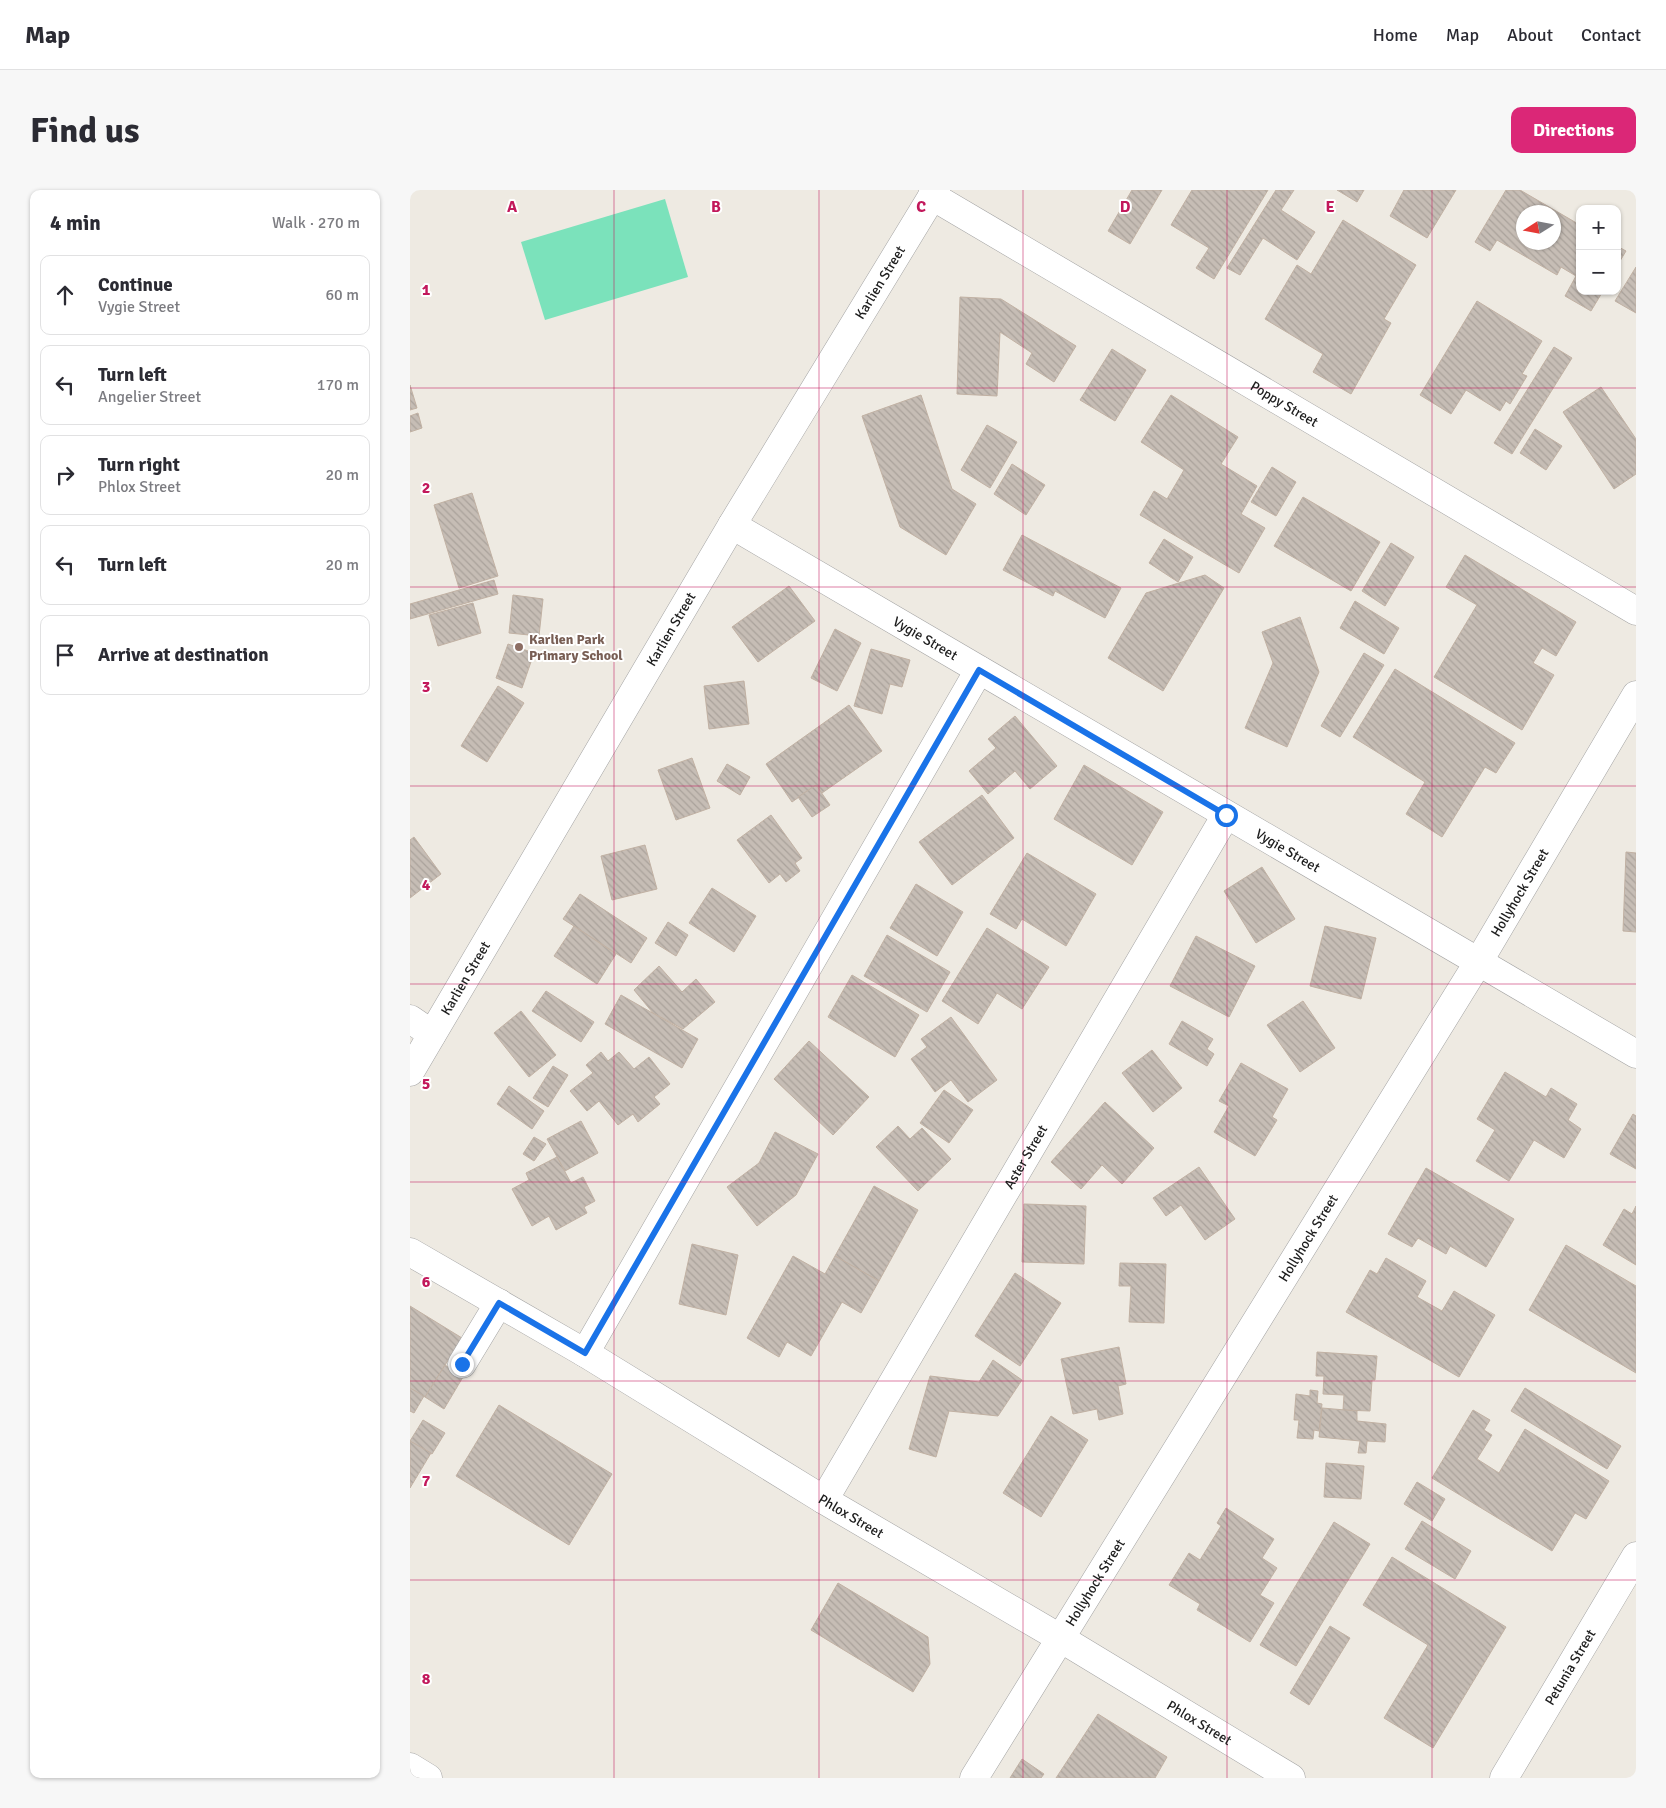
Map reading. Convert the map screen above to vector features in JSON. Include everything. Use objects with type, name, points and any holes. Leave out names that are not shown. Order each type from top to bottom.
[{"type":"street","name":"Karlien Street","points":[[410,1072],[421,1027],[732,525],[934,193]]},
{"type":"street","name":"Poppy Street","points":[[934,193],[1636,611]]},
{"type":"street","name":"Vygie Street","points":[[732,525],[1636,1054]]},
{"type":"street","points":[[585,1353],[979,670]]},
{"type":"street","name":"Hollyhock Street","points":[[974,1778],[1478,961],[1636,695]]},
{"type":"street","name":"Aster Street","points":[[824,1500],[1226,815]]},
{"type":"street","name":"Phlox Street","points":[[410,1252],[585,1353],[824,1500],[1060,1638],[1291,1778]]},
{"type":"street","points":[[462,1364],[499,1303]]},
{"type":"street","name":"Petunia Street","points":[[1504,1778],[1636,1556]]},
{"type":"street","points":[[410,1767],[428,1778]]},
{"type":"green space","points":[[665,199],[688,277],[545,320],[521,242]]},
{"type":"building","points":[[1132,190],[1162,190],[1130,244],[1108,231]]},
{"type":"building","points":[[1192,190],[1268,190],[1214,279],[1196,268],[1209,248],[1171,225]]},
{"type":"building","points":[[1276,190],[1294,190],[1281,210],[1315,232],[1297,260],[1263,238],[1240,275],[1227,268]]},
{"type":"building","points":[[1337,190],[1364,190],[1357,202]]},
{"type":"building","points":[[1404,190],[1456,190],[1427,238],[1390,216]]},
{"type":"building","points":[[1506,190],[1520,190],[1546,205],[1516,205],[1516,250],[1561,250],[1561,214],[1576,223],[1576,276],[1561,267],[1557,275],[1497,240],[1490,251],[1475,242]]},
{"type":"building","points":[[1343,220],[1416,265],[1384,319],[1391,323],[1351,394],[1313,372],[1323,354],[1265,319],[1297,265],[1311,274]]},
{"type":"building","points":[[1621,248],[1626,251],[1621,259]]},
{"type":"building","points":[[1636,267],[1636,313],[1615,301],[1619,295],[1621,295],[1621,291]]},
{"type":"building","points":[[1576,276],[1576,295],[1601,295],[1591,311],[1565,296]]},
{"type":"building","points":[[960,297],[1001,299],[1076,346],[1054,382],[1026,364],[1032,353],[1000,332],[997,396],[957,394]]},
{"type":"building","points":[[1477,301],[1542,341],[1522,374],[1527,376],[1510,404],[1506,401],[1500,411],[1466,390],[1451,414],[1420,395]]},
{"type":"building","points":[[1554,347],[1572,358],[1512,454],[1494,443]]},
{"type":"building","points":[[1112,349],[1146,370],[1115,421],[1080,400]]},
{"type":"building","points":[[410,385],[417,408],[410,410]]},
{"type":"building","points":[[1601,387],[1636,439],[1636,474],[1614,489],[1563,412]]},
{"type":"building","points":[[921,395],[952,489],[976,504],[946,555],[900,527],[862,416]]},
{"type":"building","points":[[1171,395],[1238,437],[1221,464],[1257,486],[1241,514],[1265,528],[1239,573],[1140,515],[1154,491],[1167,499],[1184,470],[1141,442]]},
{"type":"building","points":[[418,413],[422,428],[410,432],[410,416]]},
{"type":"building","points":[[987,425],[1017,442],[990,488],[961,470]]},
{"type":"building","points":[[1535,429],[1562,446],[1546,470],[1520,453]]},
{"type":"building","points":[[1012,464],[1045,485],[1026,515],[994,494]]},
{"type":"building","points":[[1272,467],[1296,482],[1276,516],[1251,502]]},
{"type":"building","points":[[472,493],[498,576],[459,588],[434,505]]},
{"type":"building","points":[[1303,497],[1380,542],[1351,591],[1274,546]]},
{"type":"building","points":[[1022,535],[1121,588],[1105,618],[1055,591],[1053,596],[1003,570]]},
{"type":"building","points":[[1164,539],[1193,557],[1178,582],[1149,563]]},
{"type":"building","points":[[1391,543],[1414,557],[1385,606],[1362,591]]},
{"type":"building","points":[[1465,555],[1576,622],[1556,656],[1542,648],[1533,663],[1554,675],[1522,730],[1434,677],[1477,605],[1446,587]]},
{"type":"building","points":[[1205,575],[1224,588],[1163,691],[1108,658],[1146,593]]},
{"type":"building","points":[[494,580],[498,594],[410,619],[410,604]]},
{"type":"building","points":[[789,586],[815,621],[758,662],[732,627]]},
{"type":"building","points":[[513,595],[543,599],[539,636],[509,633]]},
{"type":"building","points":[[1355,601],[1399,628],[1384,654],[1340,628]]},
{"type":"building","points":[[473,603],[481,633],[438,646],[429,615]]},
{"type":"building","points":[[1300,617],[1319,672],[1287,747],[1245,728],[1273,663],[1262,632]]},
{"type":"building","points":[[835,629],[861,643],[837,691],[811,678]]},
{"type":"building","points":[[508,644],[534,653],[522,688],[496,678]]},
{"type":"building","points":[[871,649],[910,660],[902,687],[890,684],[882,714],[854,706]]},
{"type":"building","points":[[1364,653],[1384,665],[1340,737],[1321,726]]},
{"type":"building","points":[[1395,669],[1515,743],[1496,773],[1485,767],[1442,837],[1406,814],[1425,782],[1353,737]]},
{"type":"building","points":[[744,681],[749,724],[709,729],[704,686]]},
{"type":"building","points":[[498,686],[524,703],[487,762],[461,746]]},
{"type":"building","points":[[849,705],[882,751],[822,793],[816,785],[792,802],[766,764]]},
{"type":"building","points":[[1015,716],[1057,766],[1030,789],[1015,771],[988,794],[969,771],[996,748],[988,739]]},
{"type":"building","points":[[692,758],[710,808],[676,820],[658,770]]},
{"type":"building","points":[[727,764],[750,777],[740,795],[717,781]]},
{"type":"building","points":[[1084,765],[1163,812],[1132,865],[1054,819]]},
{"type":"building","points":[[816,785],[830,805],[812,817],[798,797]]},
{"type":"building","points":[[982,795],[1014,838],[952,885],[919,842]]},
{"type":"building","points":[[771,815],[802,858],[795,863],[800,871],[786,882],[780,874],[769,883],[737,840]]},
{"type":"building","points":[[414,837],[441,874],[410,898],[410,840]]},
{"type":"building","points":[[645,845],[657,889],[612,900],[601,856]]},
{"type":"building","points":[[1626,852],[1636,853],[1636,932],[1623,931]]},
{"type":"building","points":[[1027,853],[1096,894],[1066,946],[1022,919],[1016,929],[990,914]]},
{"type":"building","points":[[1262,867],[1295,919],[1256,943],[1224,891]]},
{"type":"building","points":[[916,884],[963,912],[937,956],[890,928]]},
{"type":"building","points":[[712,888],[756,916],[734,952],[689,923]]},
{"type":"building","points":[[580,894],[647,938],[631,963],[563,919]]},
{"type":"building","points":[[668,922],[688,935],[676,956],[655,943]]},
{"type":"building","points":[[574,926],[616,954],[597,984],[554,956]]},
{"type":"building","points":[[1325,926],[1376,938],[1361,999],[1310,986]]},
{"type":"building","points":[[987,928],[1049,967],[1022,1009],[997,993],[978,1024],[942,1001]]},
{"type":"building","points":[[887,935],[950,972],[927,1012],[864,976]]},
{"type":"building","points":[[1196,936],[1255,966],[1229,1017],[1170,986]]},
{"type":"building","points":[[659,966],[682,992],[696,979],[715,1002],[683,1029],[653,1013],[634,990]]},
{"type":"building","points":[[852,975],[919,1015],[895,1057],[828,1017]]},
{"type":"building","points":[[546,991],[594,1022],[581,1042],[532,1011]]},
{"type":"building","points":[[621,995],[698,1039],[682,1068],[605,1024]]},
{"type":"building","points":[[1303,1001],[1335,1048],[1300,1072],[1267,1025]]},
{"type":"building","points":[[521,1011],[556,1055],[529,1077],[494,1033]]},
{"type":"building","points":[[951,1017],[997,1080],[968,1102],[951,1080],[935,1092],[911,1059],[927,1047],[921,1039]]},
{"type":"building","points":[[1182,1021],[1213,1039],[1207,1049],[1214,1054],[1207,1066],[1169,1044]]},
{"type":"building","points":[[809,1041],[869,1097],[833,1135],[774,1079]]},
{"type":"building","points":[[1152,1050],[1182,1088],[1153,1112],[1122,1073]]},
{"type":"building","points":[[601,1052],[608,1061],[619,1052],[634,1069],[649,1057],[670,1084],[654,1097],[660,1104],[638,1122],[633,1114],[618,1125],[599,1101],[587,1111],[570,1091],[593,1073],[586,1065]]},
{"type":"building","points":[[1241,1063],[1288,1089],[1272,1117],[1277,1120],[1255,1156],[1214,1132],[1229,1106],[1219,1101]]},
{"type":"building","points":[[553,1066],[568,1075],[548,1107],[533,1098]]},
{"type":"building","points":[[1505,1072],[1546,1097],[1551,1088],[1577,1104],[1568,1120],[1581,1129],[1564,1158],[1534,1140],[1509,1181],[1476,1161],[1495,1130],[1477,1119]]},
{"type":"building","points":[[509,1086],[544,1111],[532,1129],[497,1104]]},
{"type":"building","points":[[944,1090],[973,1110],[949,1143],[920,1123]]},
{"type":"building","points":[[1105,1102],[1154,1148],[1122,1184],[1102,1165],[1081,1189],[1051,1162]]},
{"type":"building","points":[[1633,1114],[1636,1116],[1636,1169],[1610,1154]]},
{"type":"building","points":[[581,1121],[598,1153],[565,1171],[547,1139]]},
{"type":"building","points":[[898,1126],[910,1139],[922,1128],[951,1159],[918,1191],[876,1147]]},
{"type":"building","points":[[775,1132],[818,1154],[796,1195],[757,1226],[727,1187],[759,1163]]},
{"type":"building","points":[[534,1137],[546,1144],[534,1161],[523,1154]]},
{"type":"building","points":[[557,1157],[571,1183],[583,1177],[595,1201],[584,1207],[587,1213],[556,1230],[549,1216],[532,1226],[512,1189],[529,1180],[526,1173]]},
{"type":"building","points":[[1199,1167],[1235,1219],[1205,1240],[1181,1205],[1166,1216],[1153,1198]]},
{"type":"building","points":[[1426,1168],[1514,1219],[1486,1267],[1450,1246],[1446,1254],[1418,1238],[1412,1247],[1388,1234]]},
{"type":"building","points":[[874,1186],[918,1210],[879,1281],[835,1256]]},
{"type":"building","points":[[1024,1204],[1086,1206],[1084,1264],[1022,1262]]},
{"type":"building","points":[[1636,1206],[1636,1265],[1603,1245],[1624,1209],[1632,1214]]},
{"type":"building","points":[[692,1244],[738,1255],[726,1315],[679,1304]]},
{"type":"building","points":[[1566,1245],[1636,1286],[1636,1373],[1529,1310]]},
{"type":"building","points":[[793,1256],[825,1274],[835,1256],[879,1281],[861,1313],[842,1302],[811,1356],[787,1342],[779,1357],[747,1338]]},
{"type":"building","points":[[1386,1258],[1426,1281],[1417,1297],[1442,1311],[1454,1291],[1495,1315],[1459,1377],[1346,1312],[1370,1270],[1377,1274]]},
{"type":"building","points":[[1120,1263],[1166,1264],[1164,1323],[1129,1322],[1131,1286],[1119,1286]]},
{"type":"building","points":[[1015,1273],[1061,1303],[1020,1366],[975,1336]]},
{"type":"building","points":[[410,1306],[462,1338],[425,1397],[410,1388]]},
{"type":"building","points":[[1119,1347],[1126,1384],[1118,1386],[1123,1414],[1099,1420],[1097,1409],[1073,1414],[1061,1359]]},
{"type":"building","points":[[1317,1352],[1377,1356],[1375,1380],[1372,1380],[1370,1411],[1343,1410],[1344,1395],[1323,1394],[1324,1376],[1316,1376]]},
{"type":"building","points":[[993,1360],[1022,1380],[998,1416],[949,1411],[936,1457],[909,1449],[930,1376],[979,1382]]},
{"type":"building","points":[[445,1365],[463,1377],[444,1409],[425,1397]]},
{"type":"building","points":[[410,1388],[424,1396],[414,1413],[410,1411]]},
{"type":"building","points":[[1525,1388],[1621,1446],[1607,1469],[1511,1411]]},
{"type":"building","points":[[1310,1390],[1318,1391],[1317,1403],[1322,1404],[1319,1431],[1314,1430],[1313,1439],[1297,1438],[1299,1420],[1294,1420],[1296,1394],[1310,1396]]},
{"type":"building","points":[[499,1405],[612,1474],[569,1545],[456,1476]]},
{"type":"building","points":[[1322,1408],[1357,1411],[1357,1421],[1386,1424],[1385,1442],[1367,1441],[1366,1453],[1358,1453],[1360,1441],[1319,1437]]},
{"type":"building","points":[[1473,1410],[1490,1420],[1484,1430],[1492,1435],[1477,1459],[1499,1473],[1525,1429],[1609,1481],[1586,1519],[1575,1513],[1552,1551],[1432,1478]]},
{"type":"building","points":[[1051,1416],[1088,1440],[1041,1517],[1003,1493]]},
{"type":"building","points":[[423,1420],[445,1433],[432,1454],[410,1441]]},
{"type":"building","points":[[410,1441],[431,1453],[410,1488]]},
{"type":"building","points":[[1326,1463],[1364,1466],[1361,1499],[1324,1497]]},
{"type":"building","points":[[1417,1482],[1445,1499],[1432,1521],[1404,1504]]},
{"type":"building","points":[[1226,1508],[1274,1539],[1262,1558],[1277,1568],[1260,1595],[1274,1603],[1250,1642],[1197,1610],[1200,1604],[1169,1585],[1189,1553],[1200,1560],[1221,1526],[1217,1523]]},
{"type":"building","points":[[1422,1521],[1471,1551],[1455,1579],[1405,1549]]},
{"type":"building","points":[[1334,1522],[1370,1544],[1296,1666],[1260,1645]]},
{"type":"building","points":[[1392,1557],[1506,1627],[1433,1748],[1384,1718],[1428,1645],[1363,1605]]},
{"type":"building","points":[[838,1583],[928,1637],[930,1664],[913,1692],[811,1630]]},
{"type":"building","points":[[1330,1626],[1350,1638],[1309,1705],[1290,1693]]},
{"type":"building","points":[[1098,1714],[1167,1757],[1155,1778],[1056,1778]]},
{"type":"building","points":[[1022,1759],[1044,1774],[1041,1778],[1010,1778]]},
{"type":"place","name":"Karlien Park Primary School","points":[[519,647]]},
{"type":"route","points":[[462,1364],[499,1303],[585,1353],[979,670],[1226,815]]}]
